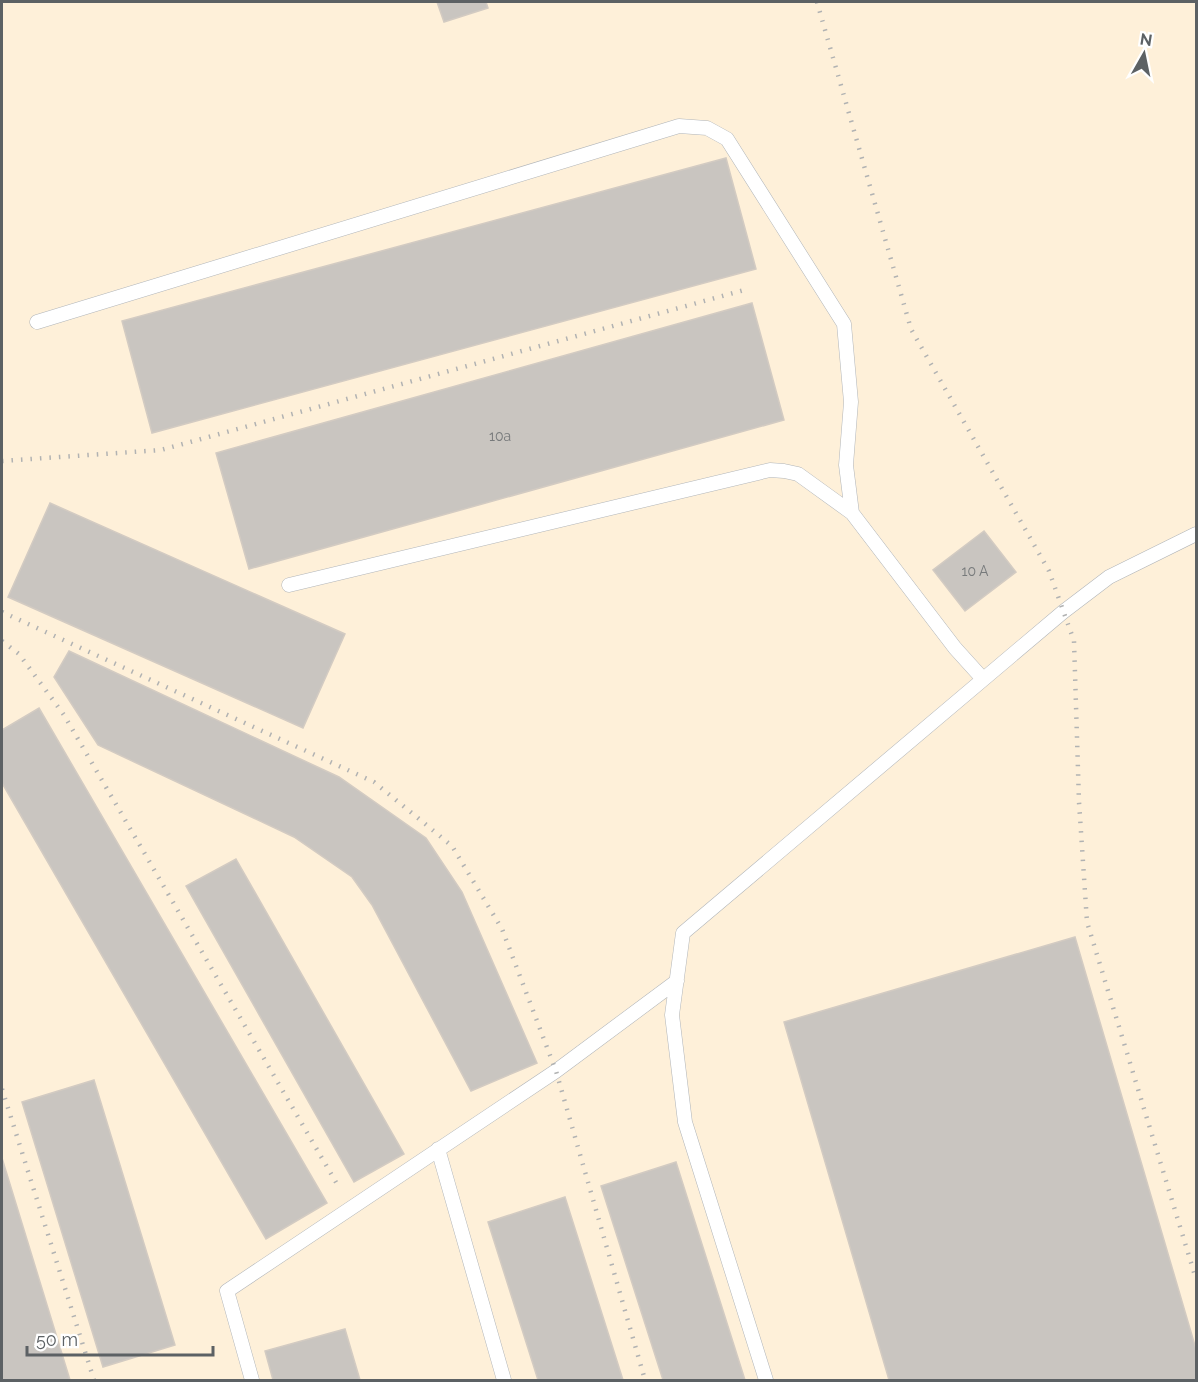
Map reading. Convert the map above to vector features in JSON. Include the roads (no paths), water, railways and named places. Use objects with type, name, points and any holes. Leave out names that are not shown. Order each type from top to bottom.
[{"type":"lane","points":[[37,322],[679,126],[707,128],[727,139],[844,324],[850,402],[846,465],[852,513]]},
{"type":"lane","points":[[289,585],[770,470],[784,471],[798,474],[852,513],[955,648],[983,679]]},
{"type":"lane","points":[[766,1380],[685,1122],[672,1015],[683,933],[983,679],[1109,577],[1196,535]]},
{"type":"lane","points":[[252,1380],[226,1291],[556,1071],[677,981]]},
{"type":"lane","points":[[438,1149],[504,1380]]},
{"type":"railway","points":[[817,2],[911,329],[1049,571],[1074,641],[1079,802],[1087,922],[1196,1279]]},
{"type":"railway","points":[[2,461],[161,450],[748,289]]},
{"type":"railway","points":[[2,612],[374,782],[452,846],[502,929],[556,1071],[645,1380]]},
{"type":"railway","points":[[2,641],[19,654],[64,715],[337,1184]]},
{"type":"railway","points":[[2,1089],[94,1380]]}]
